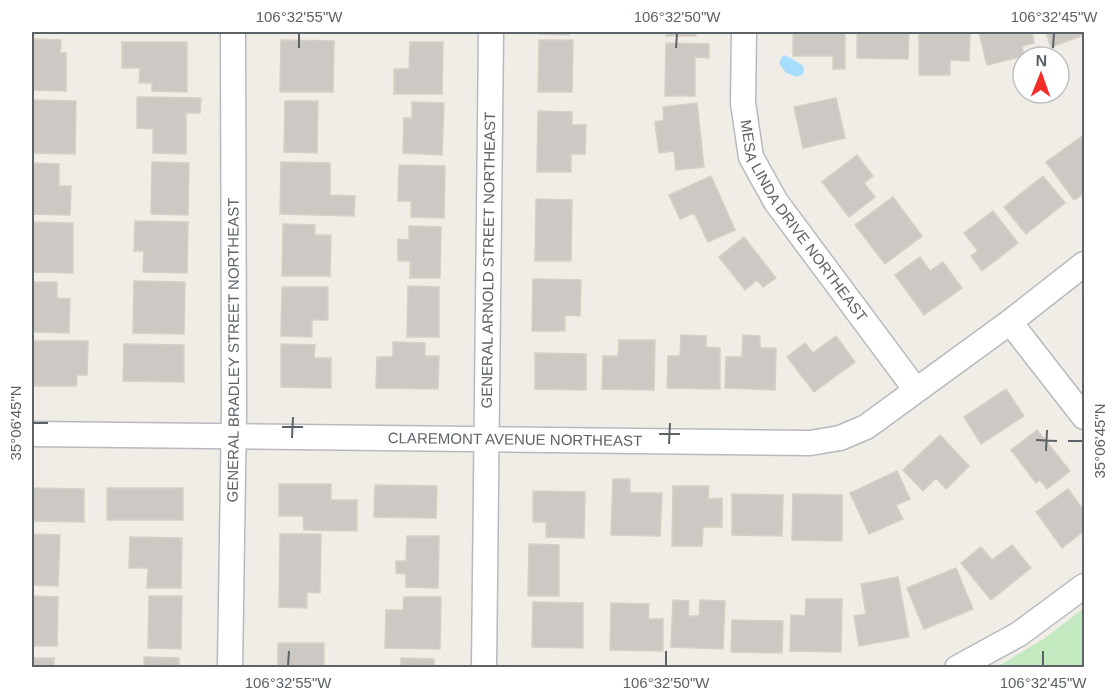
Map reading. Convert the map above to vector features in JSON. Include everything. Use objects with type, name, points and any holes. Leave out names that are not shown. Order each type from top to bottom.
[{"type":"street","name":"GENERAL BRADLEY STREET NORTHEAST","points":[[230,668],[233,437],[233,32]]},
{"type":"street","name":"GENERAL ARNOLD STREET NORTHEAST","points":[[484,668],[491,32]]},
{"type":"street","name":"MESA LINDA DRIVE NORTHEAST","points":[[744,32],[743,103],[751,157],[776,202],[916,390]]},
{"type":"street","name":"CLAREMONT AVENUE NORTHEAST","points":[[32,434],[810,443],[840,438],[866,427],[1010,322],[1084,264]]},
{"type":"street","points":[[1010,322],[1084,417]]},
{"type":"street","points":[[957,668],[1019,634],[1084,586]]},
{"type":"green space","points":[[1084,608],[1084,667],[997,667],[1045,638]]},
{"type":"water","points":[[785,55],[802,65],[803,74],[797,77],[786,73],[779,63]]},
{"type":"building","points":[[315,32],[315,33],[284,33]]},
{"type":"building","points":[[442,32],[442,33],[411,33]]},
{"type":"building","points":[[539,32],[569,32],[569,35],[539,34]]},
{"type":"building","points":[[666,32],[696,32],[696,36],[666,36]]},
{"type":"building","points":[[793,32],[845,32],[845,69],[833,69],[833,56],[793,56]]},
{"type":"building","points":[[857,32],[909,32],[908,59],[857,58]]},
{"type":"building","points":[[919,32],[970,32],[969,61],[950,60],[950,75],[919,75]]},
{"type":"building","points":[[979,32],[1032,32],[1034,43],[1011,45],[1011,59],[987,65]]},
{"type":"building","points":[[1046,32],[1084,32],[1084,35],[1050,45]]},
{"type":"building","points":[[32,39],[61,40],[60,53],[66,53],[66,91],[32,90]]},
{"type":"building","points":[[281,40],[334,41],[333,92],[280,92]]},
{"type":"building","points":[[539,40],[573,40],[572,92],[538,92]]},
{"type":"building","points":[[122,42],[187,42],[187,92],[152,91],[152,83],[139,83],[140,68],[122,68]]},
{"type":"building","points":[[410,42],[443,42],[442,94],[394,94],[394,69],[409,69]]},
{"type":"building","points":[[666,43],[709,44],[709,58],[695,57],[695,96],[665,96]]},
{"type":"building","points":[[137,97],[201,98],[200,113],[186,113],[186,154],[153,153],[153,129],[137,128]]},
{"type":"building","points":[[836,98],[845,138],[803,148],[794,107]]},
{"type":"building","points":[[32,100],[76,101],[75,154],[32,153]]},
{"type":"building","points":[[285,101],[318,101],[317,153],[284,152]]},
{"type":"building","points":[[412,102],[444,103],[442,155],[403,153],[404,118],[412,118]]},
{"type":"building","points":[[697,103],[704,167],[676,170],[674,151],[659,153],[655,122],[664,120],[663,107]]},
{"type":"building","points":[[538,111],[572,112],[572,125],[586,125],[585,154],[571,154],[571,172],[537,172]]},
{"type":"building","points":[[1084,135],[1084,193],[1074,200],[1046,162]]},
{"type":"building","points":[[857,155],[873,176],[864,183],[875,197],[849,217],[822,182]]},
{"type":"building","points":[[152,162],[189,163],[188,215],[151,214]]},
{"type":"building","points":[[281,162],[330,163],[330,195],[355,196],[354,216],[280,214]]},
{"type":"building","points":[[32,163],[59,164],[59,186],[71,186],[70,215],[32,214]]},
{"type":"building","points":[[399,165],[445,166],[444,218],[411,217],[411,201],[398,201]]},
{"type":"building","points":[[711,176],[735,230],[708,242],[694,213],[680,219],[669,195]]},
{"type":"building","points":[[1043,176],[1065,203],[1026,234],[1004,207]]},
{"type":"building","points":[[893,197],[922,236],[885,264],[855,225]]},
{"type":"building","points":[[536,199],[572,200],[571,261],[535,261]]},
{"type":"building","points":[[993,211],[1018,243],[982,271],[971,256],[978,251],[964,233]]},
{"type":"building","points":[[135,221],[188,222],[187,273],[143,272],[144,251],[134,251]]},
{"type":"building","points":[[32,222],[73,223],[73,273],[32,272]]},
{"type":"building","points":[[283,224],[315,225],[315,235],[331,235],[330,276],[282,276]]},
{"type":"building","points":[[409,226],[441,227],[440,278],[410,278],[410,261],[398,261],[398,239],[409,240]]},
{"type":"building","points":[[744,237],[776,278],[763,287],[757,280],[745,290],[719,257]]},
{"type":"building","points":[[920,257],[930,271],[943,262],[962,288],[924,315],[895,275]]},
{"type":"building","points":[[533,279],[581,280],[580,316],[565,315],[565,331],[532,331]]},
{"type":"building","points":[[134,281],[185,282],[184,334],[133,333]]},
{"type":"building","points":[[32,282],[57,282],[57,298],[70,299],[69,333],[32,332]]},
{"type":"building","points":[[408,286],[439,287],[439,337],[407,337]]},
{"type":"building","points":[[282,287],[328,287],[328,320],[312,320],[312,337],[281,336]]},
{"type":"building","points":[[681,335],[706,336],[706,347],[720,348],[720,389],[667,388],[668,356],[680,356]]},
{"type":"building","points":[[743,335],[760,336],[760,348],[776,348],[775,390],[725,388],[726,357],[742,357]]},
{"type":"building","points":[[836,336],[855,362],[814,392],[787,357],[805,343],[813,353]]},
{"type":"building","points":[[619,340],[655,340],[654,390],[602,389],[603,356],[618,356]]},
{"type":"building","points":[[32,341],[88,341],[87,375],[77,375],[76,386],[32,386]]},
{"type":"building","points":[[393,342],[425,343],[425,356],[439,356],[438,389],[376,388],[377,357],[393,357]]},
{"type":"building","points":[[124,344],[184,345],[184,382],[123,381]]},
{"type":"building","points":[[281,344],[315,345],[314,358],[331,358],[331,388],[281,387]]},
{"type":"building","points":[[535,353],[586,354],[586,390],[535,389]]},
{"type":"building","points":[[1006,389],[1024,416],[981,444],[964,417]]},
{"type":"building","points":[[1037,430],[1070,471],[1047,489],[1040,480],[1036,483],[1011,450]]},
{"type":"building","points":[[940,435],[969,466],[946,489],[936,478],[923,491],[903,470]]},
{"type":"building","points":[[897,471],[910,499],[896,505],[903,519],[869,534],[850,493]]},
{"type":"building","points":[[613,479],[630,479],[630,493],[662,493],[660,536],[611,535]]},
{"type":"building","points":[[279,484],[331,484],[331,500],[357,500],[357,531],[304,530],[303,516],[279,516]]},
{"type":"building","points":[[375,485],[437,486],[436,518],[374,517]]},
{"type":"building","points":[[673,486],[709,486],[708,499],[722,498],[722,527],[703,527],[702,546],[672,546]]},
{"type":"building","points":[[32,488],[84,489],[84,522],[32,521]]},
{"type":"building","points":[[107,488],[183,488],[183,520],[107,520]]},
{"type":"building","points":[[1068,489],[1084,511],[1084,531],[1062,548],[1036,512]]},
{"type":"building","points":[[533,491],[585,492],[584,538],[546,537],[546,522],[533,522]]},
{"type":"building","points":[[732,494],[783,495],[782,536],[732,535]]},
{"type":"building","points":[[793,494],[842,495],[842,541],[792,540]]},
{"type":"building","points":[[32,534],[60,535],[58,586],[32,585]]},
{"type":"building","points":[[280,534],[321,534],[320,593],[307,592],[307,608],[279,607]]},
{"type":"building","points":[[407,536],[439,536],[438,588],[406,587],[406,574],[396,573],[396,561],[406,561]]},
{"type":"building","points":[[130,537],[182,538],[181,588],[147,588],[148,568],[129,568]]},
{"type":"building","points":[[529,544],[559,545],[559,596],[528,596]]},
{"type":"building","points":[[1012,545],[1031,568],[991,600],[961,563],[981,547],[992,560]]},
{"type":"building","points":[[956,568],[973,609],[924,629],[907,588]]},
{"type":"building","points":[[898,577],[909,637],[859,646],[854,616],[866,614],[861,584]]},
{"type":"building","points":[[32,596],[58,597],[57,646],[32,646]]},
{"type":"building","points":[[149,596],[182,596],[181,649],[148,648]]},
{"type":"building","points":[[404,597],[441,597],[440,649],[385,648],[386,610],[403,610]]},
{"type":"building","points":[[806,599],[842,599],[841,652],[790,651],[791,615],[805,616]]},
{"type":"building","points":[[673,600],[689,601],[688,616],[699,616],[700,600],[725,601],[723,649],[671,647]]},
{"type":"building","points":[[533,602],[583,603],[583,648],[532,647]]},
{"type":"building","points":[[611,603],[649,604],[648,619],[663,619],[663,651],[610,650]]},
{"type":"building","points":[[732,620],[783,621],[782,653],[731,652]]},
{"type":"building","points":[[278,643],[324,643],[324,668],[278,668]]},
{"type":"building","points":[[144,657],[179,658],[179,668],[144,668]]},
{"type":"building","points":[[32,658],[54,658],[54,668],[32,668]]},
{"type":"building","points":[[401,658],[434,659],[434,668],[401,668]]}]
